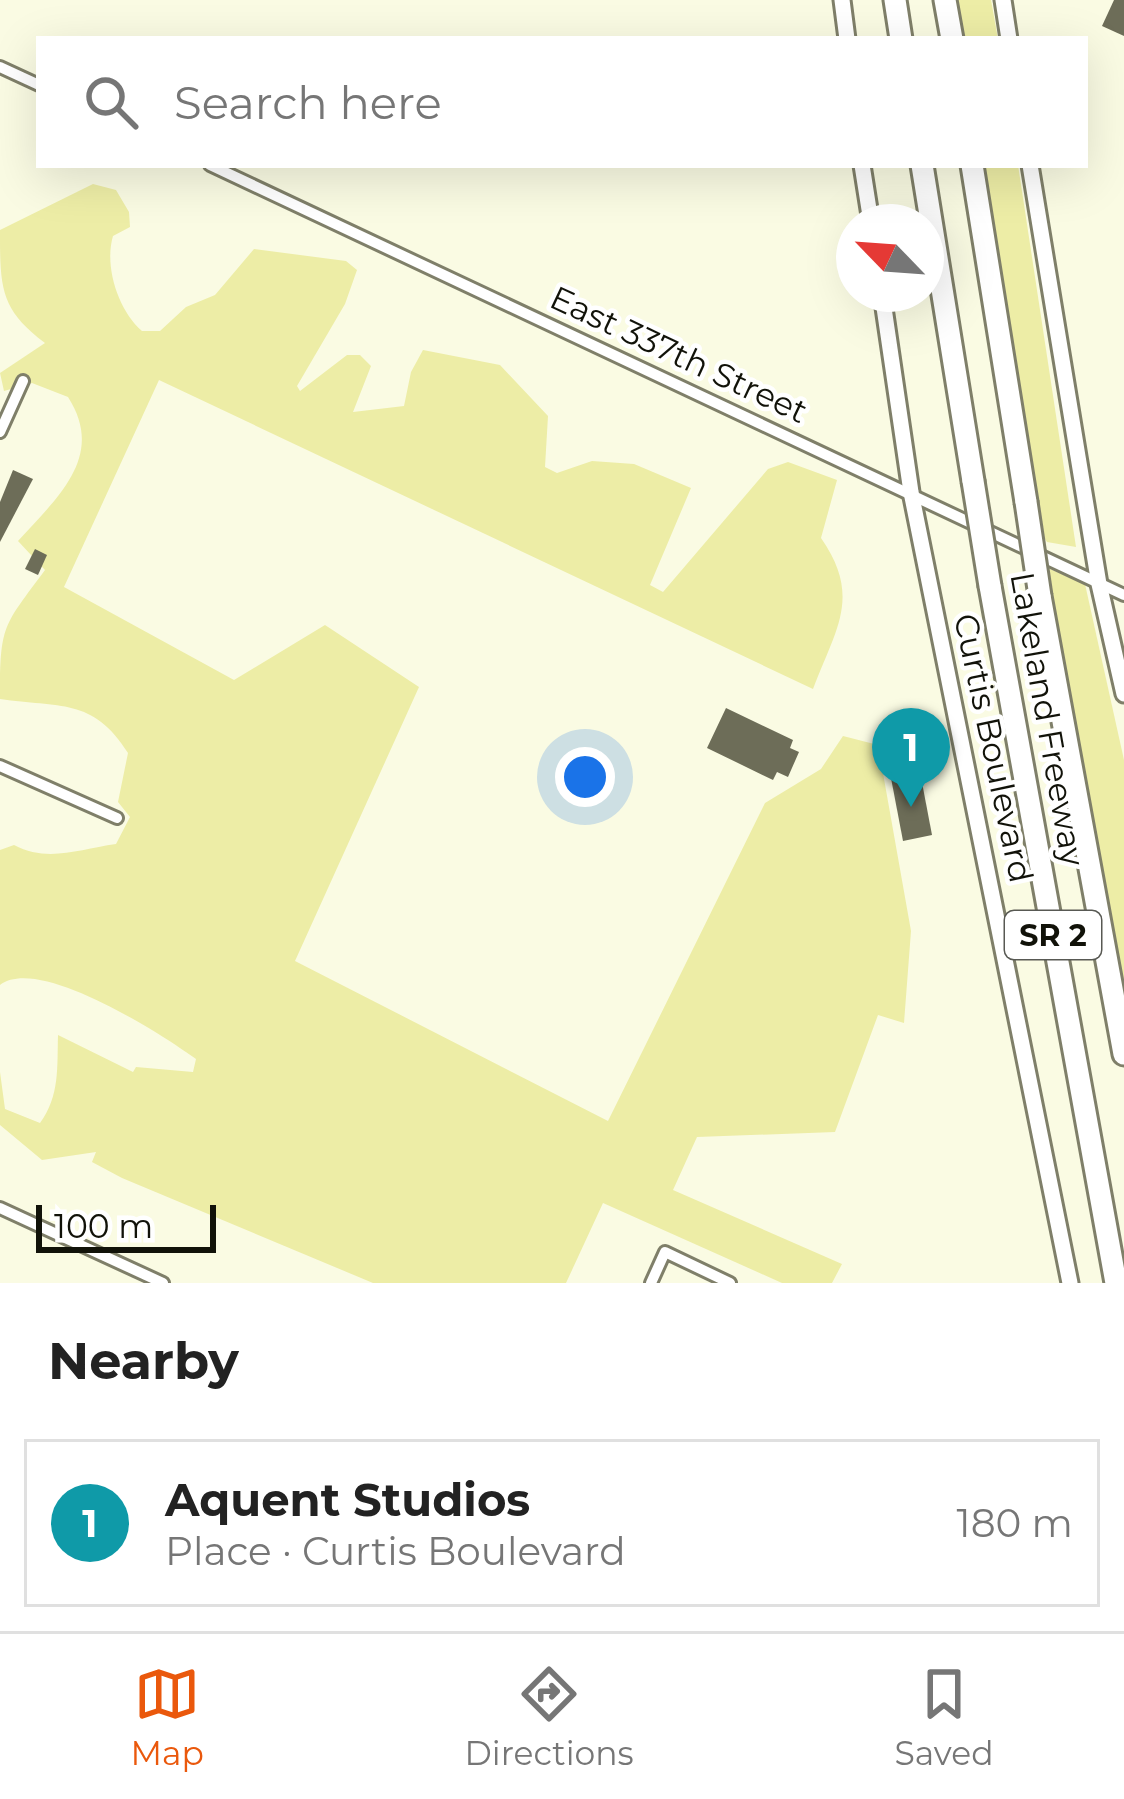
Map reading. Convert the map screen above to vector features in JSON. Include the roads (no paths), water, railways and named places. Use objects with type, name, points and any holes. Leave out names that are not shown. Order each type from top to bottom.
[{"type":"highway","points":[[895,0],[901,36]]},
{"type":"highway","points":[[946,0],[952,36]]},
{"type":"highway","name":"Lakeland Freeway","points":[[922,168],[990,586],[1117,1283]]},
{"type":"highway","name":"Lakeland Freeway","points":[[972,168],[1040,596],[1124,1054]]},
{"type":"street","points":[[842,0],[847,36]]},
{"type":"street","points":[[1003,0],[1009,36]]},
{"type":"street","points":[[0,67],[36,84]]},
{"type":"street","name":"East 337th Street","points":[[216,168],[1124,595]]},
{"type":"street","points":[[862,168],[868,204]]},
{"type":"street","points":[[1031,168],[1100,584],[1124,694]]},
{"type":"street","name":"Curtis Boulevard","points":[[885,312],[911,493],[1070,1283]]},
{"type":"street","points":[[0,432],[23,381]]},
{"type":"street","points":[[0,766],[117,818]]},
{"type":"street","points":[[0,1208],[163,1283]]},
{"type":"street","points":[[651,1283],[664,1252],[730,1283]]},
{"type":"place","name":"Aquent Studios","points":[[911,807]]}]
